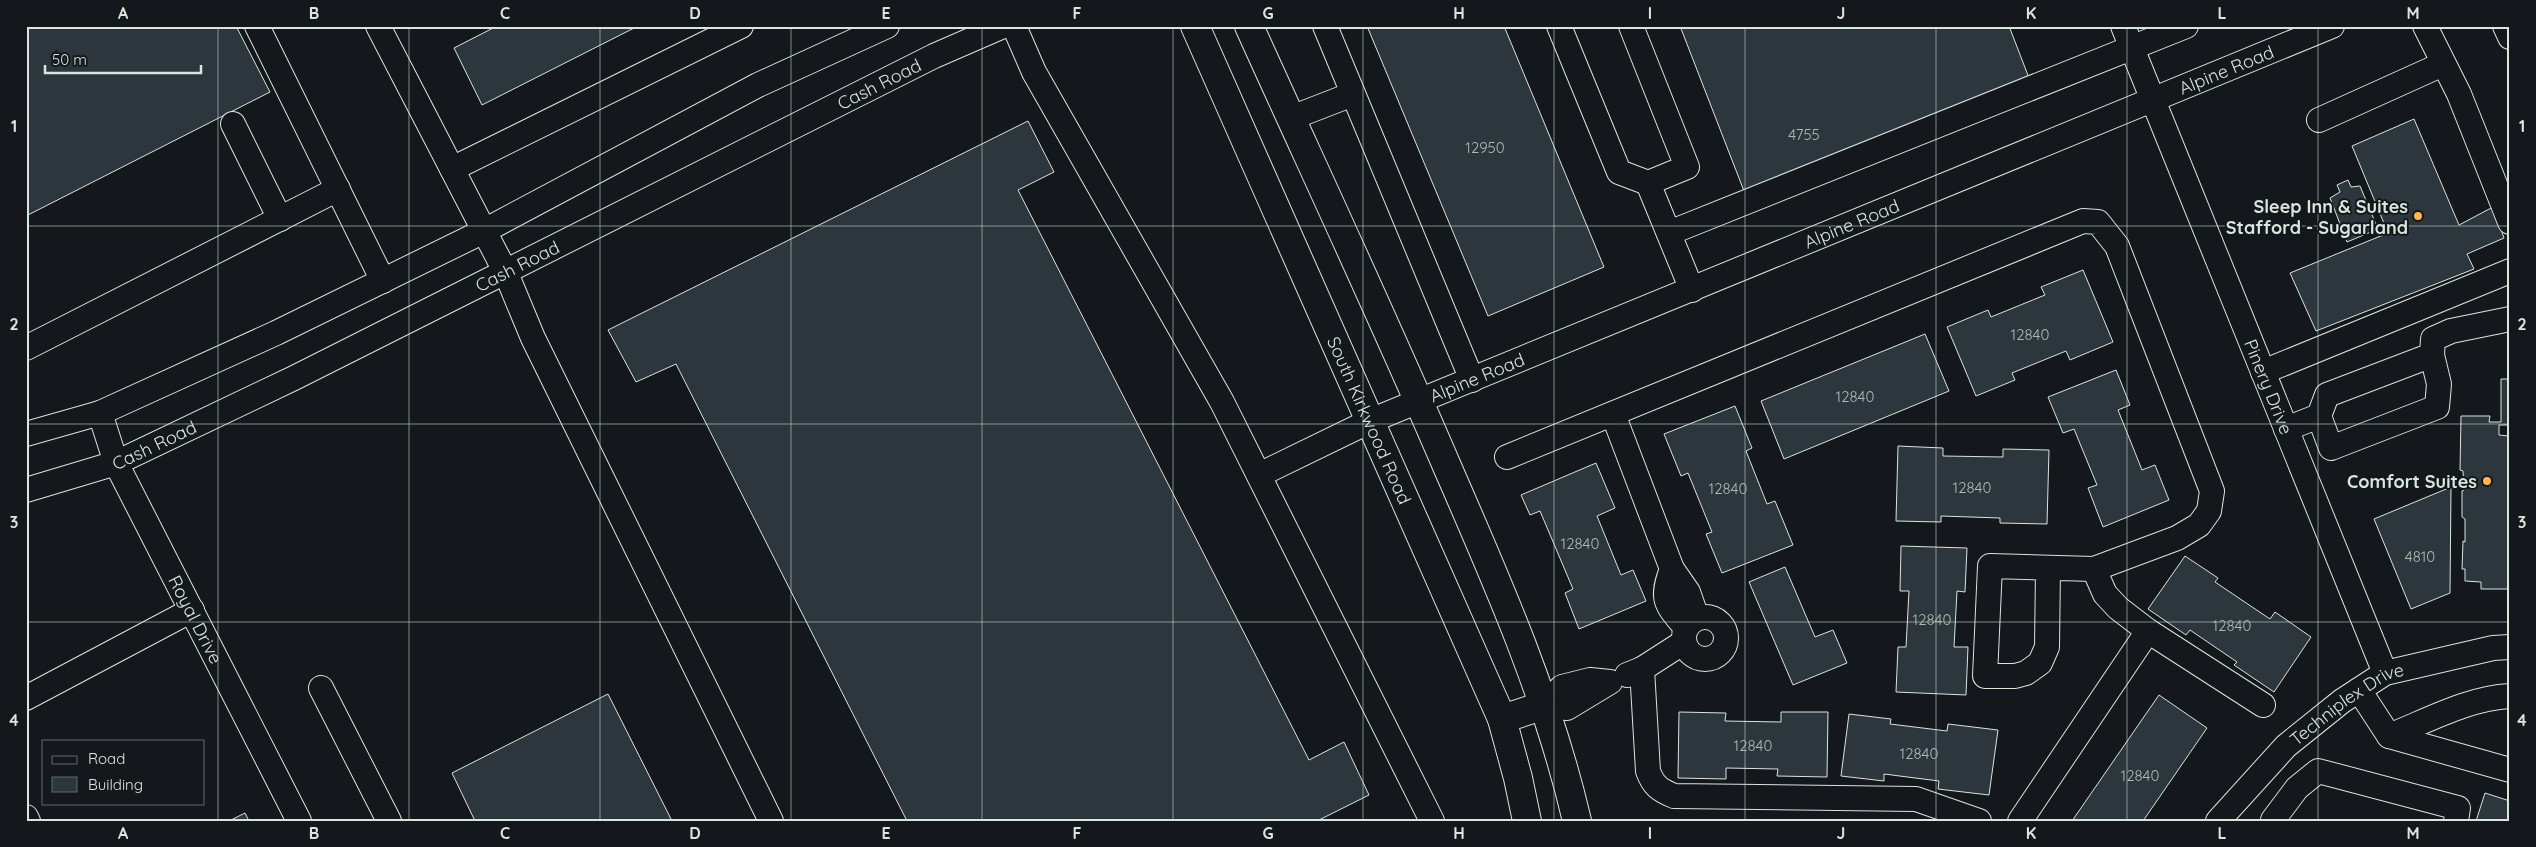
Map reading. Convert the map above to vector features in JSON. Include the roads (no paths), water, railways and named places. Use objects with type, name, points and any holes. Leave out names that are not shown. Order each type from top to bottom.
[{"type":"main road","name":"South Kirkwood Road","points":[[1195,26],[1502,719],[1518,778],[1526,821]]},
{"type":"main road","points":[[1250,26],[1419,401],[1517,627],[1561,754],[1577,821]]},
{"type":"main road","points":[[1502,719],[1545,705]]},
{"type":"street","points":[[257,26],[383,281]]},
{"type":"street","points":[[378,26],[506,273],[533,338],[771,821]]},
{"type":"street","points":[[452,170],[741,26]]},
{"type":"street","points":[[26,434],[100,413],[276,333],[484,231],[758,86],[887,26]]},
{"type":"street","name":"Cash Road","points":[[26,490],[116,463],[294,378],[506,273],[934,56],[1003,26]]},
{"type":"street","points":[[1014,26],[1034,72],[1222,402],[1432,821]]},
{"type":"street","points":[[1325,26],[1472,380]]},
{"type":"street","points":[[1559,26],[1619,172],[1648,183],[1687,167],[1631,26]]},
{"type":"street","name":"Pinery Drive","points":[[2123,26],[2386,673]]},
{"type":"street","points":[[1669,234],[2186,26]]},
{"type":"street","name":"Alpine Road","points":[[1259,475],[1370,421],[2332,26]]},
{"type":"street","points":[[2425,26],[2459,94],[2510,222]]},
{"type":"street","points":[[2505,26],[2510,37]]},
{"type":"street","points":[[2319,120],[2444,64]]},
{"type":"street","points":[[1291,118],[1353,94]]},
{"type":"street","points":[[233,124],[280,219]]},
{"type":"street","points":[[1648,183],[1692,290]]},
{"type":"street","points":[[26,348],[338,189]]},
{"type":"street","points":[[1507,457],[2083,221],[2098,222],[2117,246],[2212,491],[2209,511],[2199,525],[2177,538],[2094,569],[1990,566],[1985,676],[2015,676],[2026,673],[2040,663],[2047,647],[2048,568]]},
{"type":"street","points":[[2263,372],[2510,271]]},
{"type":"street","points":[[2432,355],[2327,395],[2319,416],[2331,448],[2437,407],[2439,384],[2432,355],[2433,338],[2451,330],[2510,319]]},
{"type":"street","name":"Royal Drive","points":[[100,413],[116,463],[299,821]]},
{"type":"street","points":[[1545,705],[1567,708],[1610,682],[1642,669],[1689,630],[1688,592],[1672,569],[1613,414]]},
{"type":"street","points":[[2286,428],[2319,416]]},
{"type":"street","points":[[2094,569],[2105,594],[2118,608],[2148,631],[2263,705]]},
{"type":"street","points":[[26,698],[192,610]]},
{"type":"street","points":[[2020,821],[2148,631]]},
{"type":"street","name":"Techniplex Drive","points":[[2218,821],[2286,746],[2359,690],[2386,673],[2493,648],[2510,647]]},
{"type":"street","points":[[1642,669],[1648,771],[1652,782],[1660,790],[1674,796],[1916,799],[1978,821]]},
{"type":"street","points":[[321,688],[390,821]]},
{"type":"street","points":[[2359,690],[2389,736],[2510,770]]},
{"type":"street","points":[[2389,736],[2455,709],[2498,696],[2510,696]]},
{"type":"street","points":[[2276,821],[2273,820],[2297,788],[2318,771],[2458,808],[2456,821]]},
{"type":"street","points":[[26,817],[28,821]]},
{"type":"place","name":"Sleep Inn & Suites Stafford - Sugarland","points":[[2418,216]]},
{"type":"place","name":"Comfort Suites","points":[[2487,481]]}]
